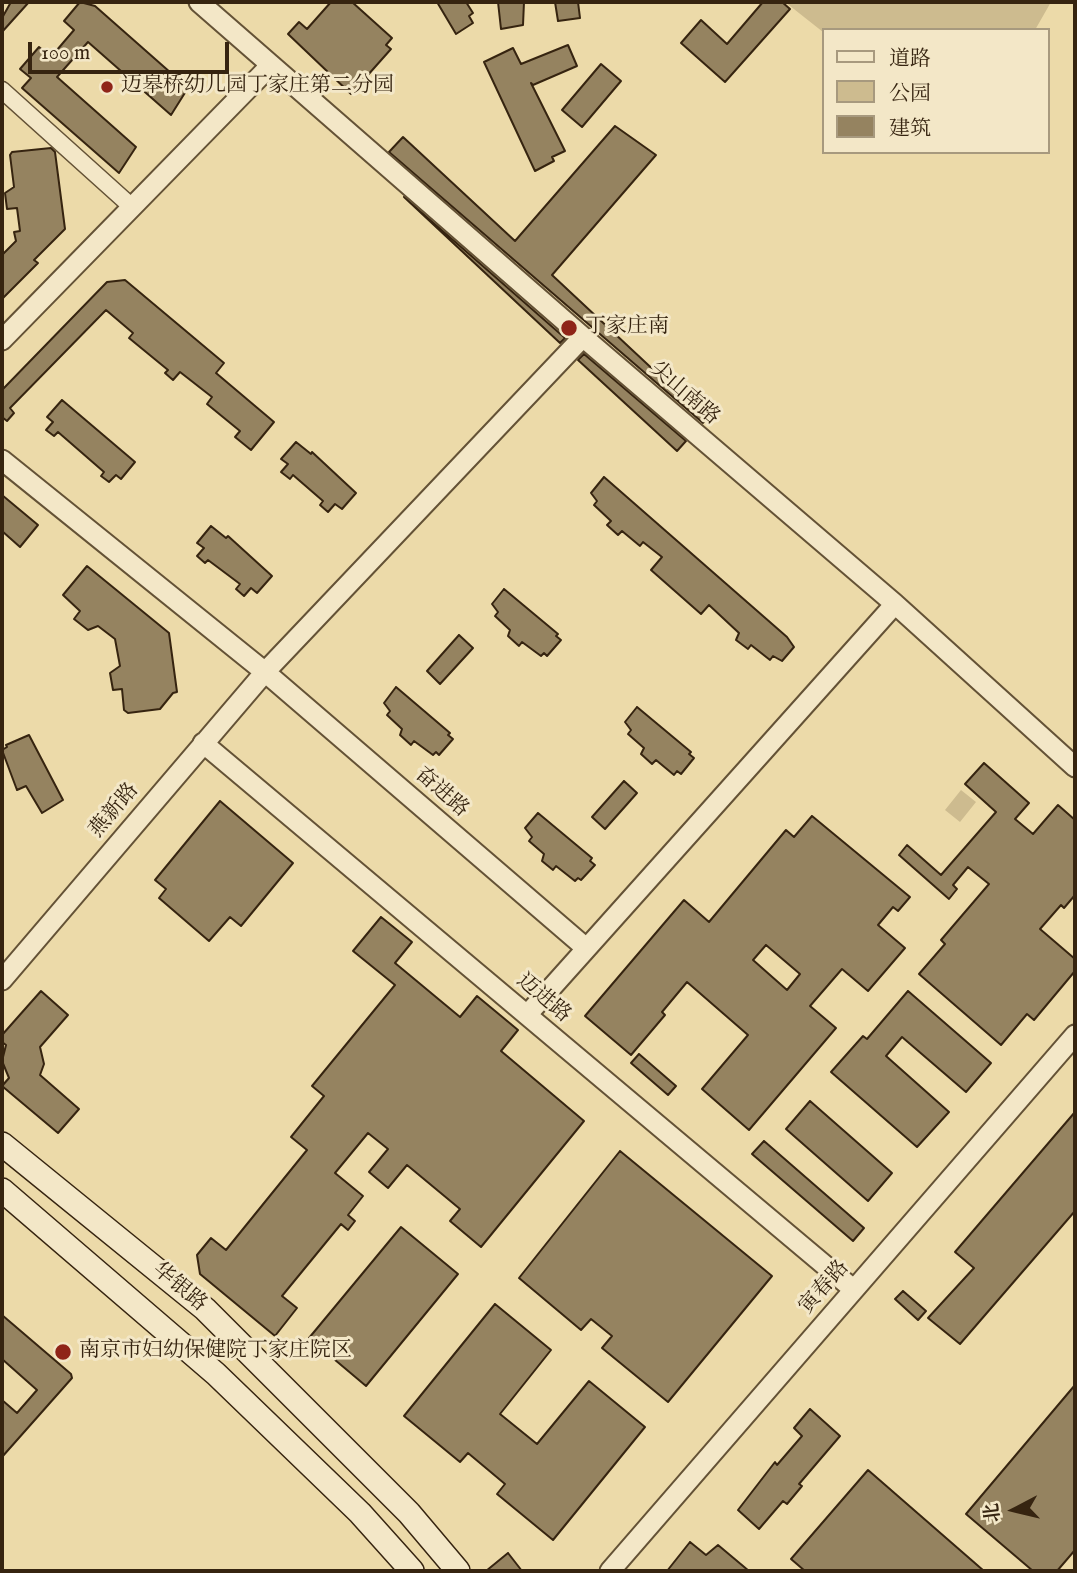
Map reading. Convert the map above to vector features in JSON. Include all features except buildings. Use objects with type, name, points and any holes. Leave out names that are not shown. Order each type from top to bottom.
[{"type":"main road","name":"华银路","points":[[2,1144],[205,1309],[409,1513],[457,1571]]},
{"type":"main road","name":"华银路","points":[[2,1190],[216,1374],[360,1513],[412,1571]]},
{"type":"street","name":"尖山南路","points":[[200,2],[583,338],[895,604],[1075,767]]},
{"type":"street","points":[[2,340],[271,65]]},
{"type":"street","points":[[2,90],[132,207]]},
{"type":"street","name":"燕新路","points":[[2,980],[265,672],[583,338]]},
{"type":"street","name":"奋进路","points":[[2,460],[265,672],[586,948]]},
{"type":"street","points":[[527,1015],[895,604]]},
{"type":"street","name":"迈进路","points":[[203,743],[853,1289]]},
{"type":"street","name":"寅春路","points":[[610,1571],[1075,1035]]},
{"type":"green space","points":[[785,2],[1051,2],[1036,28],[822,28],[822,31]]},
{"type":"green space","points":[[961,790],[976,802],[960,822],[945,810]]},
{"type":"place","name":"迈皋桥幼儿园丁家庄第二分园","points":[[107,87]]},
{"type":"place","name":"丁家庄南","points":[[569,328]]},
{"type":"place","name":"南京市妇幼保健院丁家庄院区","points":[[63,1352]]}]
